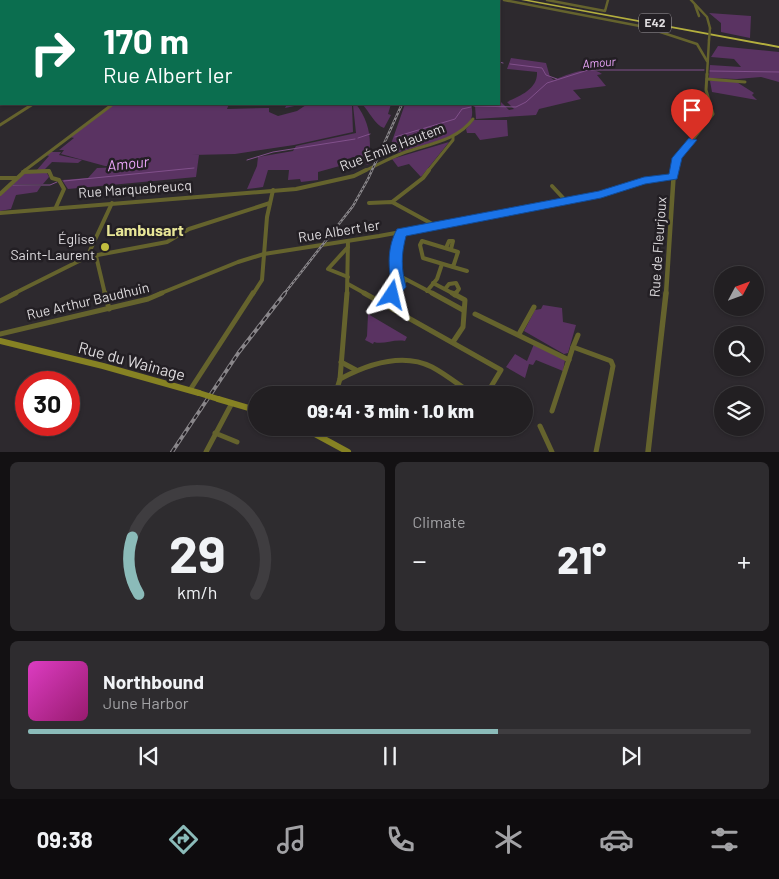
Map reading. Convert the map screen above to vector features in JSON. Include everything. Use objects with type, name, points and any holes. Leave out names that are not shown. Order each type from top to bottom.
[{"type":"highway","name":"E42","points":[[523,0],[779,46]]},
{"type":"highway","name":"E42","points":[[532,0],[779,46]]},
{"type":"main road","name":"Rue du Wainage","points":[[0,341],[103,366],[248,407]]},
{"type":"main road","points":[[323,437],[348,452]]},
{"type":"street","points":[[504,0],[660,32],[697,44],[702,50],[704,59],[707,61]]},
{"type":"street","points":[[547,0],[606,11],[608,0]]},
{"type":"street","name":"Rue de Fleurjoux","points":[[692,0],[699,16]]},
{"type":"street","name":"Rue de Fleurjoux","points":[[648,452],[665,307],[677,158],[713,114],[706,94],[710,28],[707,17],[694,4]]},
{"type":"street","points":[[707,79],[745,82]]},
{"type":"street","points":[[0,125],[31,105]]},
{"type":"street","points":[[0,194],[22,172],[112,105]]},
{"type":"street","name":"Rue Émile Hautem","points":[[273,190],[296,189],[354,176],[402,153],[452,136],[473,119]]},
{"type":"street","points":[[392,202],[423,178],[453,140],[452,136]]},
{"type":"street","points":[[22,172],[49,172],[52,178],[59,180],[64,190],[56,207]]},
{"type":"street","name":"Rue Albert Ier","points":[[264,254],[436,226],[601,195],[644,180],[674,177]]},
{"type":"street","points":[[0,178],[16,178]]},
{"type":"street","points":[[552,186],[566,201]]},
{"type":"street","points":[[190,391],[262,280],[273,190]]},
{"type":"street","name":"Rue Marquebreucq","points":[[0,213],[273,190]]},
{"type":"street","points":[[369,203],[392,202],[436,226]]},
{"type":"street","points":[[87,257],[112,203]]},
{"type":"street","points":[[0,301],[87,257],[167,242],[189,229],[270,203]]},
{"type":"street","points":[[399,287],[395,254],[401,232]]},
{"type":"street","points":[[338,386],[348,284],[348,241]]},
{"type":"street","points":[[453,267],[458,252],[422,241],[420,244],[422,258],[442,264],[467,271]]},
{"type":"street","points":[[446,248],[449,241],[453,241],[451,249]]},
{"type":"street","points":[[348,247],[328,269],[348,277]]},
{"type":"street","name":"Rue Arthur Baudhuin","points":[[0,334],[155,297],[238,262],[264,254]]},
{"type":"street","points":[[96,256],[109,309]]},
{"type":"street","points":[[427,291],[434,283],[442,264]]},
{"type":"street","points":[[396,274],[463,310]]},
{"type":"street","points":[[385,304],[406,280]]},
{"type":"street","points":[[434,283],[464,300],[463,328],[453,342]]},
{"type":"street","points":[[444,289],[449,284],[456,283],[459,289],[455,295]]},
{"type":"street","points":[[348,284],[501,370],[491,386]]},
{"type":"street","points":[[519,334],[534,307]]},
{"type":"street","points":[[475,314],[569,360]]},
{"type":"street","points":[[552,410],[578,335]]},
{"type":"street","points":[[573,347],[579,347],[611,360],[613,366],[596,452]]},
{"type":"street","points":[[340,379],[356,370],[391,361],[407,360],[426,364],[460,386]]},
{"type":"street","points":[[341,362],[356,370]]},
{"type":"street","points":[[206,452],[232,402]]},
{"type":"street","points":[[540,426],[552,452]]},
{"type":"street","points":[[215,433],[237,442]]},
{"type":"shaded area","points":[[709,13],[751,16],[750,38],[721,32],[721,23]]},
{"type":"shaded area","points":[[718,46],[779,52],[779,82],[761,77],[737,79],[709,78],[710,65],[741,67],[734,59],[711,57]]},
{"type":"shaded area","points":[[511,58],[546,63],[550,77],[554,80],[578,71],[592,70],[602,74],[597,75],[606,86],[573,90],[581,99],[539,109],[536,115],[476,119],[475,106],[500,105],[500,101],[509,110],[514,109],[507,102],[527,91],[537,78],[537,72],[507,69]]},
{"type":"shaded area","points":[[710,81],[735,81],[754,93],[752,95],[757,100],[712,92]]},
{"type":"shaded area","points":[[114,105],[229,105],[227,109],[269,108],[269,112],[278,116],[297,111],[306,105],[352,106],[353,132],[294,145],[235,154],[192,155],[199,155],[196,177],[68,189],[62,180],[88,178],[97,168],[125,167],[150,161],[124,166],[105,166],[61,154],[64,150],[59,150],[74,138],[70,137]]},
{"type":"shaded area","points":[[286,105],[299,105],[285,108]]},
{"type":"shaded area","points":[[353,105],[357,105],[364,116],[368,129],[370,142],[369,157],[371,158],[369,164],[367,165],[361,156],[347,159],[347,164],[318,172],[318,180],[301,182],[300,179],[288,180],[289,170],[268,170],[263,187],[247,189],[257,166],[258,157],[293,151],[296,146],[356,133]]},
{"type":"shaded area","points":[[363,105],[391,105],[388,114],[391,115],[384,128],[375,121]]},
{"type":"shaded area","points":[[405,105],[471,105],[472,115],[467,126],[453,135],[397,153],[391,144]]},
{"type":"shaded area","points":[[474,120],[507,120],[508,136],[480,140],[475,133],[467,133],[466,129]]},
{"type":"shaded area","points":[[449,142],[421,177],[409,164],[398,167],[392,159]]},
{"type":"shaded area","points":[[49,152],[61,152],[59,155],[82,160],[78,163],[52,162],[43,171],[36,171],[49,156],[46,155]]},
{"type":"shaded area","points":[[25,172],[47,173],[49,177],[43,184],[13,184]]},
{"type":"shaded area","points":[[12,185],[41,186],[37,192],[16,195],[11,209],[0,211],[0,196]]},
{"type":"shaded area","points":[[543,305],[562,308],[563,322],[576,325],[568,353],[564,354],[524,331],[535,310],[541,309]]},
{"type":"shaded area","points":[[368,314],[407,337],[405,341],[374,342],[373,344],[365,340],[367,336]]},
{"type":"shaded area","points":[[534,344],[565,360],[563,371],[536,360],[533,365],[529,364],[525,378],[506,367],[515,354],[527,361]]},
{"type":"waterway","points":[[510,64],[542,68],[546,75],[557,79]]},
{"type":"waterway","name":"Amour","points":[[474,106],[516,107],[526,102],[547,83],[588,70],[704,70]]},
{"type":"waterway","name":"Amour","points":[[710,71],[779,72]]},
{"type":"waterway","name":"Amour","points":[[395,137],[455,119],[462,109],[471,107]]},
{"type":"waterway","name":"Amour","points":[[358,138],[370,134]]},
{"type":"waterway","name":"Amour","points":[[247,160],[273,152],[355,139]]},
{"type":"waterway","name":"Amour","points":[[64,181],[194,168]]},
{"type":"waterway","name":"Amour","points":[[13,185],[50,185],[57,182]]},
{"type":"railway","points":[[284,294],[353,206],[368,179],[402,105]]},
{"type":"railway","points":[[172,452],[239,352],[285,293]]},
{"type":"place","name":"Église Saint-Laurent","points":[[105,247]]},
{"type":"district","name":"Lambusart","points":[[145,230]]},
{"type":"route","points":[[392,295],[399,287],[395,268],[395,254],[401,232],[601,195],[644,180],[674,177],[674,163],[692,140]]}]
